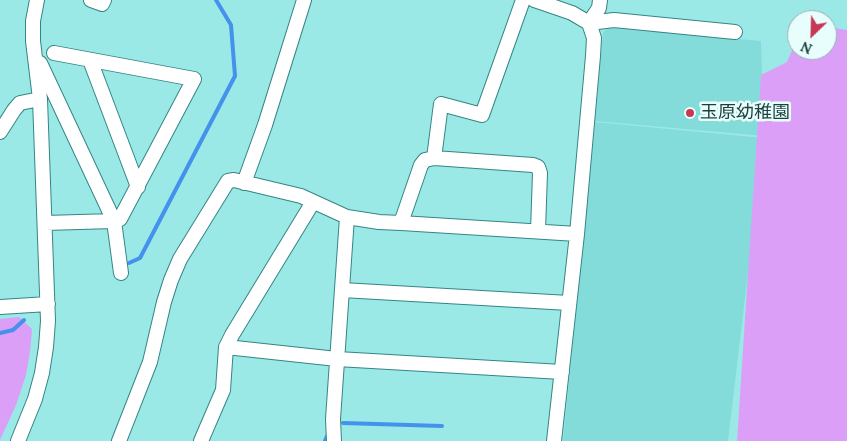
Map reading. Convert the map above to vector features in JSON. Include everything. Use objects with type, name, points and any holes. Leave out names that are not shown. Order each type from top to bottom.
[{"type":"street","points":[[18,441],[35,399],[42,373],[46,347],[48,304],[40,99],[33,40],[33,21],[38,0]]},
{"type":"street","points":[[91,0],[102,4],[104,0]]},
{"type":"street","points":[[244,183],[304,0]]},
{"type":"street","points":[[434,158],[441,104],[482,116],[523,0]]},
{"type":"street","points":[[534,0],[572,13],[589,23],[614,20],[735,32]]},
{"type":"street","points":[[589,23],[600,8],[600,0]]},
{"type":"street","points":[[554,441],[594,56],[594,38],[589,23]]},
{"type":"street","points":[[34,51],[114,221],[121,273]]},
{"type":"street","points":[[44,223],[114,221],[120,219],[194,79],[54,53]]},
{"type":"street","points":[[90,60],[138,187]]},
{"type":"street","points":[[0,132],[20,102],[40,99]]},
{"type":"street","points":[[401,223],[422,165],[425,160],[434,158],[533,165],[538,167],[540,173],[538,231]]},
{"type":"street","points":[[119,441],[150,362],[171,280],[180,259],[228,181],[234,180],[301,196],[347,217],[379,222],[577,234]]},
{"type":"street","points":[[201,441],[223,390],[226,347],[312,202]]},
{"type":"street","points":[[334,441],[337,358],[347,217]]},
{"type":"street","points":[[342,290],[569,303]]},
{"type":"street","points":[[0,307],[48,304]]},
{"type":"street","points":[[226,347],[337,358],[562,372]]},
{"type":"shaded area","points":[[610,27],[761,41],[764,136],[595,121],[603,32]]},
{"type":"shaded area","points":[[837,28],[847,30],[847,441],[737,441],[761,75],[788,60],[837,60]]},
{"type":"shaded area","points":[[595,122],[764,138],[728,441],[563,441]]},
{"type":"shaded area","points":[[19,317],[32,329],[30,352],[26,375],[16,405],[0,440],[0,319]]},
{"type":"waterway","points":[[129,263],[140,258],[235,76],[231,25],[216,0]]},
{"type":"waterway","points":[[0,333],[13,330],[24,320]]},
{"type":"waterway","points":[[343,423],[442,426]]},
{"type":"waterway","points":[[325,441],[327,436]]},
{"type":"place","name":"玉原幼稚園","points":[[690,113]]}]
